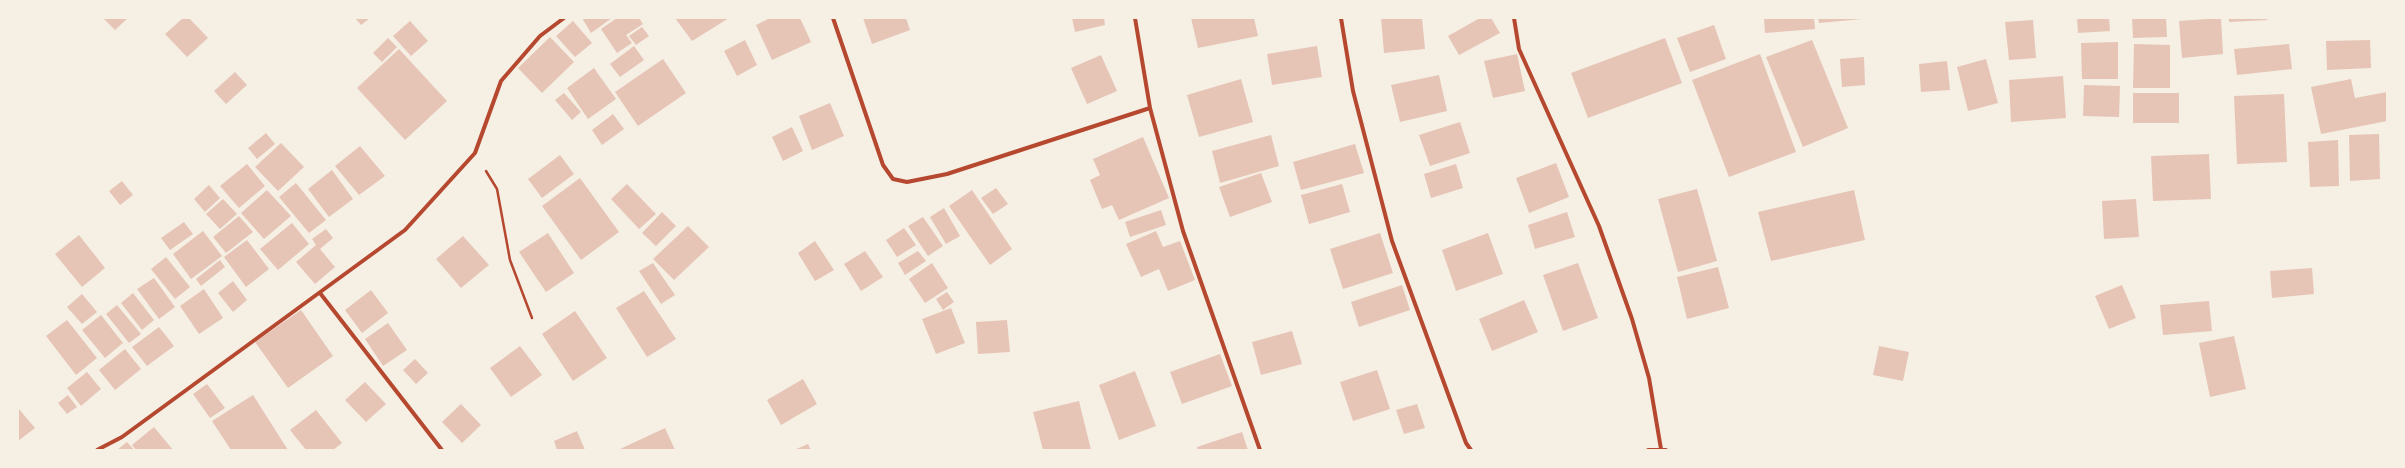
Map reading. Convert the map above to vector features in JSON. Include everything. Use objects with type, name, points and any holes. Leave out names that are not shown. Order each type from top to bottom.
[{"type":"street","points":[[97,450],[122,437],[405,230],[475,153],[501,81],[540,36],[564,18]]},
{"type":"street","points":[[833,18],[883,165],[893,179],[907,182],[947,174],[1150,108]]},
{"type":"street","points":[[1135,18],[1150,108],[1183,231],[1232,374],[1260,450]]},
{"type":"street","points":[[1341,18],[1354,91],[1392,241],[1466,442],[1471,450]]},
{"type":"street","points":[[1514,18],[1519,49],[1599,226],[1632,319],[1649,378],[1663,449],[1648,450]]},
{"type":"street","points":[[320,293],[442,450]]},
{"type":"path","points":[[475,153],[497,189],[510,260],[532,318]]},
{"type":"building","points":[[103,18],[128,18],[115,30]]},
{"type":"building","points":[[183,18],[189,18],[208,38],[187,57],[165,34]]},
{"type":"building","points":[[355,18],[370,18],[361,25]]},
{"type":"building","points":[[582,18],[612,18],[591,33]]},
{"type":"building","points":[[617,18],[639,18],[643,24],[626,35],[632,43],[617,53],[601,29]]},
{"type":"building","points":[[675,18],[729,18],[692,41]]},
{"type":"building","points":[[770,18],[800,18],[811,42],[772,60],[756,25]]},
{"type":"building","points":[[863,18],[906,18],[910,30],[872,44]]},
{"type":"building","points":[[1072,18],[1104,18],[1105,25],[1075,32]]},
{"type":"building","points":[[1191,18],[1254,18],[1258,36],[1198,48]]},
{"type":"building","points":[[1381,18],[1422,18],[1425,49],[1384,53]]},
{"type":"building","points":[[1480,18],[1491,18],[1500,33],[1459,55],[1448,36]]},
{"type":"building","points":[[1764,18],[1814,18],[1815,29],[1765,33]]},
{"type":"building","points":[[1818,18],[1862,18],[1862,19],[1819,23]]},
{"type":"building","points":[[2077,18],[2109,18],[2110,31],[2078,33]]},
{"type":"building","points":[[2132,18],[2166,18],[2167,37],[2133,38]]},
{"type":"building","points":[[2221,18],[2223,54],[2182,58],[2179,21]]},
{"type":"building","points":[[2229,18],[2267,18],[2267,20],[2229,22]]},
{"type":"building","points":[[2033,20],[2036,58],[2009,60],[2005,22]]},
{"type":"building","points":[[410,21],[428,41],[411,56],[393,36]]},
{"type":"building","points":[[573,21],[592,43],[575,57],[556,36]]},
{"type":"building","points":[[1714,25],[1726,59],[1690,72],[1677,38]]},
{"type":"building","points":[[642,27],[649,36],[636,45],[629,36]]},
{"type":"building","points":[[550,37],[574,62],[542,93],[518,68]]},
{"type":"building","points":[[388,38],[397,47],[382,62],[373,53]]},
{"type":"building","points":[[1665,38],[1682,83],[1588,118],[1571,73]]},
{"type":"building","points":[[745,40],[757,65],[737,76],[724,51]]},
{"type":"building","points":[[1812,40],[1848,128],[1803,147],[1766,57]]},
{"type":"building","points":[[2370,40],[2371,68],[2327,70],[2326,41]]},
{"type":"building","points":[[2118,42],[2118,79],[2082,79],[2081,43]]},
{"type":"building","points":[[2134,44],[2170,45],[2170,88],[2133,88]]},
{"type":"building","points":[[2289,44],[2292,69],[2237,75],[2234,49]]},
{"type":"building","points":[[634,46],[644,60],[620,77],[610,64]]},
{"type":"building","points":[[1317,46],[1322,77],[1272,85],[1267,54]]},
{"type":"building","points":[[399,49],[447,101],[405,140],[357,88]]},
{"type":"building","points":[[1517,54],[1525,91],[1493,98],[1484,61]]},
{"type":"building","points":[[1760,54],[1796,152],[1729,177],[1692,80]]},
{"type":"building","points":[[1101,55],[1117,91],[1087,104],[1071,68]]},
{"type":"building","points":[[1864,57],[1865,85],[1842,87],[1840,59]]},
{"type":"building","points":[[663,59],[686,93],[638,126],[615,92]]},
{"type":"building","points":[[1986,59],[1998,103],[1968,111],[1957,67]]},
{"type":"building","points":[[1947,61],[1950,90],[1921,92],[1919,64]]},
{"type":"building","points":[[594,68],[616,99],[588,119],[567,88]]},
{"type":"building","points":[[235,72],[247,85],[226,104],[214,91]]},
{"type":"building","points":[[1439,75],[1447,111],[1400,122],[1391,85]]},
{"type":"building","points":[[2063,76],[2066,118],[2011,122],[2009,80]]},
{"type":"building","points":[[1241,79],[1253,122],[1199,137],[1187,95]]},
{"type":"building","points":[[2351,79],[2355,98],[2387,92],[2387,121],[2321,134],[2311,87]]},
{"type":"building","points":[[2084,85],[2120,86],[2119,117],[2083,116]]},
{"type":"building","points":[[564,93],[581,112],[572,120],[555,100]]},
{"type":"building","points":[[2133,93],[2179,93],[2179,123],[2133,123]]},
{"type":"building","points":[[2284,94],[2287,162],[2237,164],[2234,96]]},
{"type":"building","points":[[830,103],[844,136],[812,150],[799,116]]},
{"type":"building","points":[[613,114],[624,129],[602,145],[592,130]]},
{"type":"building","points":[[1460,122],[1470,153],[1430,166],[1419,135]]},
{"type":"building","points":[[792,127],[803,151],[783,161],[772,137]]},
{"type":"building","points":[[266,133],[275,144],[257,159],[248,148]]},
{"type":"building","points":[[2379,134],[2380,179],[2350,181],[2349,135]]},
{"type":"building","points":[[1271,135],[1279,166],[1220,183],[1212,151]]},
{"type":"building","points":[[1143,137],[1169,198],[1119,220],[1112,205],[1102,209],[1090,180],[1100,175],[1093,159]]},
{"type":"building","points":[[2338,140],[2339,186],[2310,187],[2308,142]]},
{"type":"building","points":[[281,143],[304,167],[278,191],[255,167]]},
{"type":"building","points":[[1355,144],[1364,173],[1301,190],[1293,162]]},
{"type":"building","points":[[360,146],[385,176],[359,195],[335,166]]},
{"type":"building","points":[[2209,154],[2211,199],[2153,201],[2151,156]]},
{"type":"building","points":[[560,155],[574,174],[542,198],[528,179]]},
{"type":"building","points":[[1556,163],[1569,197],[1529,213],[1516,178]]},
{"type":"building","points":[[247,164],[265,186],[239,208],[220,186]]},
{"type":"building","points":[[1456,164],[1463,188],[1431,198],[1424,174]]},
{"type":"building","points":[[332,170],[353,199],[329,217],[308,189]]},
{"type":"building","points":[[1261,173],[1272,202],[1230,217],[1219,187]]},
{"type":"building","points":[[580,178],[619,232],[581,260],[542,206]]},
{"type":"building","points":[[122,181],[133,195],[120,205],[109,191]]},
{"type":"building","points":[[296,183],[326,220],[309,233],[279,197]]},
{"type":"building","points":[[627,184],[656,214],[639,229],[611,199]]},
{"type":"building","points":[[1342,184],[1350,212],[1309,224],[1301,195]]},
{"type":"building","points":[[209,185],[220,198],[205,212],[194,199]]},
{"type":"building","points":[[996,188],[1008,204],[993,214],[981,198]]},
{"type":"building","points":[[1697,189],[1717,261],[1678,272],[1658,199]]},
{"type":"building","points":[[267,190],[291,216],[264,239],[241,213]]},
{"type":"building","points":[[972,190],[1012,249],[990,265],[949,206]]},
{"type":"building","points":[[1854,190],[1865,240],[1771,261],[1758,212]]},
{"type":"building","points":[[223,199],[237,214],[220,229],[206,214]]},
{"type":"building","points":[[2136,199],[2139,237],[2104,239],[2102,201]]},
{"type":"building","points":[[944,208],[960,236],[946,244],[930,217]]},
{"type":"building","points":[[1161,210],[1166,225],[1130,237],[1125,222]]},
{"type":"building","points":[[662,212],[676,226],[656,246],[642,233]]},
{"type":"building","points":[[1567,212],[1575,237],[1535,249],[1528,225]]},
{"type":"building","points":[[239,216],[253,232],[226,253],[213,237]]},
{"type":"building","points":[[923,217],[943,246],[928,256],[908,226]]},
{"type":"building","points":[[184,222],[193,234],[170,250],[161,238]]},
{"type":"building","points":[[292,223],[309,244],[278,270],[260,249]]},
{"type":"building","points":[[688,226],[709,247],[674,280],[653,259]]},
{"type":"building","points":[[904,228],[916,245],[897,257],[886,240]]},
{"type":"building","points":[[326,229],[333,238],[320,249],[335,267],[315,284],[296,262],[316,245],[312,239]]},
{"type":"building","points":[[203,231],[222,256],[191,279],[173,254]]},
{"type":"building","points":[[1156,231],[1163,247],[1180,241],[1195,280],[1168,291],[1159,269],[1141,277],[1126,244]]},
{"type":"building","points":[[548,233],[574,273],[546,292],[519,252]]},
{"type":"building","points":[[1380,233],[1393,273],[1343,289],[1330,249]]},
{"type":"building","points":[[1488,233],[1503,274],[1456,291],[1442,250]]},
{"type":"building","points":[[79,235],[105,268],[82,287],[55,254]]},
{"type":"building","points":[[463,236],[489,265],[461,288],[436,259]]},
{"type":"building","points":[[247,240],[269,269],[246,287],[224,257]]},
{"type":"building","points":[[815,241],[834,270],[815,281],[798,253]]},
{"type":"building","points":[[865,251],[883,277],[861,291],[844,264]]},
{"type":"building","points":[[918,251],[926,261],[905,275],[898,263]]},
{"type":"building","points":[[166,257],[190,287],[175,299],[151,269]]},
{"type":"building","points":[[220,260],[225,267],[201,286],[196,279]]},
{"type":"building","points":[[653,263],[675,295],[661,304],[639,271]]},
{"type":"building","points":[[932,263],[948,288],[925,303],[909,279]]},
{"type":"building","points":[[1578,263],[1598,318],[1563,331],[1543,275]]},
{"type":"building","points":[[1718,267],[1729,308],[1687,319],[1677,277]]},
{"type":"building","points":[[2312,268],[2314,294],[2272,298],[2270,271]]},
{"type":"building","points":[[154,278],[175,307],[159,319],[137,289]]},
{"type":"building","points":[[233,281],[247,300],[233,312],[218,293]]},
{"type":"building","points":[[1402,285],[1410,310],[1359,327],[1351,302]]},
{"type":"building","points":[[2122,285],[2136,318],[2109,329],[2095,296]]},
{"type":"building","points":[[204,289],[223,318],[199,334],[180,306]]},
{"type":"building","points":[[371,290],[388,313],[362,333],[345,310]]},
{"type":"building","points":[[644,291],[676,339],[647,357],[616,308]]},
{"type":"building","points":[[947,292],[954,302],[943,310],[936,299]]},
{"type":"building","points":[[133,293],[154,320],[142,330],[121,303]]},
{"type":"building","points":[[82,294],[97,312],[82,324],[67,307]]},
{"type":"building","points":[[1524,300],[1538,332],[1492,351],[1479,319]]},
{"type":"building","points":[[2209,301],[2212,331],[2163,335],[2160,305]]},
{"type":"building","points":[[117,305],[141,334],[129,343],[106,314]]},
{"type":"building","points":[[951,308],[965,343],[936,354],[922,319]]},
{"type":"building","points":[[301,310],[333,356],[288,388],[255,342]]},
{"type":"building","points":[[575,311],[607,358],[573,381],[542,334]]},
{"type":"building","points":[[101,315],[123,343],[105,358],[82,330]]},
{"type":"building","points":[[67,320],[97,358],[76,375],[46,336]]},
{"type":"building","points":[[1007,320],[1010,352],[978,354],[976,322]]},
{"type":"building","points":[[388,323],[407,350],[383,366],[365,339]]},
{"type":"building","points":[[159,327],[174,346],[147,366],[132,347]]},
{"type":"building","points":[[1292,331],[1302,364],[1261,375],[1252,342]]},
{"type":"building","points":[[2234,336],[2246,389],[2210,397],[2199,343]]},
{"type":"building","points":[[520,346],[542,375],[511,397],[490,368]]},
{"type":"building","points":[[1879,346],[1909,352],[1903,381],[1873,375]]},
{"type":"building","points":[[125,349],[141,369],[115,390],[99,370]]},
{"type":"building","points":[[1220,354],[1232,386],[1182,404],[1170,372]]},
{"type":"building","points":[[415,359],[428,373],[416,384],[403,370]]},
{"type":"building","points":[[1377,370],[1390,409],[1353,421],[1340,382]]},
{"type":"building","points":[[1135,371],[1156,426],[1119,440],[1099,385]]},
{"type":"building","points":[[87,372],[101,389],[81,406],[67,388]]},
{"type":"building","points":[[803,379],[817,404],[781,425],[767,400]]},
{"type":"building","points":[[365,382],[386,404],[366,422],[345,400]]},
{"type":"building","points":[[207,384],[225,408],[210,418],[193,394]]},
{"type":"building","points":[[68,395],[77,407],[67,414],[58,403]]},
{"type":"building","points":[[253,395],[288,450],[231,450],[212,421]]},
{"type":"building","points":[[1079,401],[1091,450],[1043,450],[1033,412]]},
{"type":"building","points":[[461,404],[481,425],[462,443],[442,422]]},
{"type":"building","points":[[1417,404],[1425,428],[1404,434],[1396,410]]},
{"type":"building","points":[[18,408],[35,428],[18,441]]},
{"type":"building","points":[[316,410],[342,443],[333,450],[306,450],[290,430]]},
{"type":"building","points":[[154,427],[173,450],[136,450],[132,445]]},
{"type":"building","points":[[665,428],[675,450],[618,450]]},
{"type":"building","points":[[577,431],[585,450],[557,450],[554,441]]},
{"type":"building","points":[[1242,432],[1248,450],[1198,450],[1197,447]]},
{"type":"building","points":[[127,442],[134,450],[117,450]]},
{"type":"building","points":[[808,444],[811,450],[794,450]]}]
